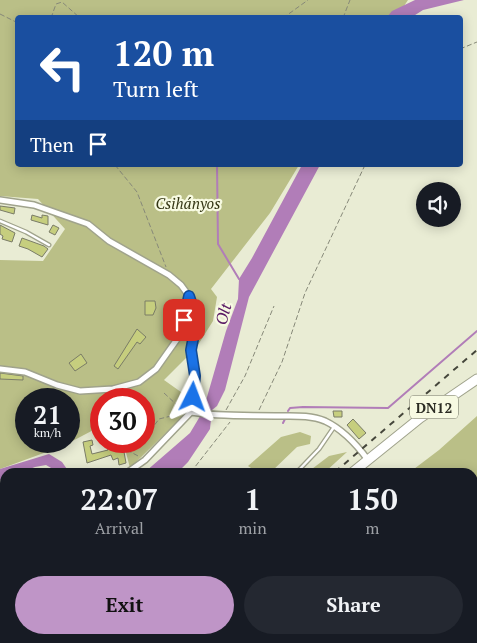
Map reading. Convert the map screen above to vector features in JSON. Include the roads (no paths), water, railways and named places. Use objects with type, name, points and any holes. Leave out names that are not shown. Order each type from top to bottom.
[{"type":"highway","name":"DN12","points":[[358,468],[420,418],[477,379]]},
{"type":"street","points":[[0,200],[34,205],[88,224],[109,241],[169,275],[181,285],[189,296],[193,308],[195,329],[191,350],[195,382],[192,412],[145,460],[134,468]]},
{"type":"street","points":[[0,369],[25,372],[57,385],[88,392],[113,389],[139,382],[156,370],[180,335],[189,296]]},
{"type":"street","points":[[192,412],[215,415],[314,418],[335,427],[361,450],[368,460]]},
{"type":"lane","points":[[0,220],[49,245]]},
{"type":"lane","points":[[301,468],[319,449],[335,427]]},
{"type":"waterway","points":[[217,167],[218,244],[239,279]]},
{"type":"waterway","points":[[288,411],[290,408],[303,407],[388,408],[477,331]]},
{"type":"waterway","points":[[283,423],[285,419]]},
{"type":"railway","points":[[340,468],[477,350]]},
{"type":"park label","name":"Csihányos","points":[[188,203]]},
{"type":"water label","name":"Olt","points":[[223,314]]}]
